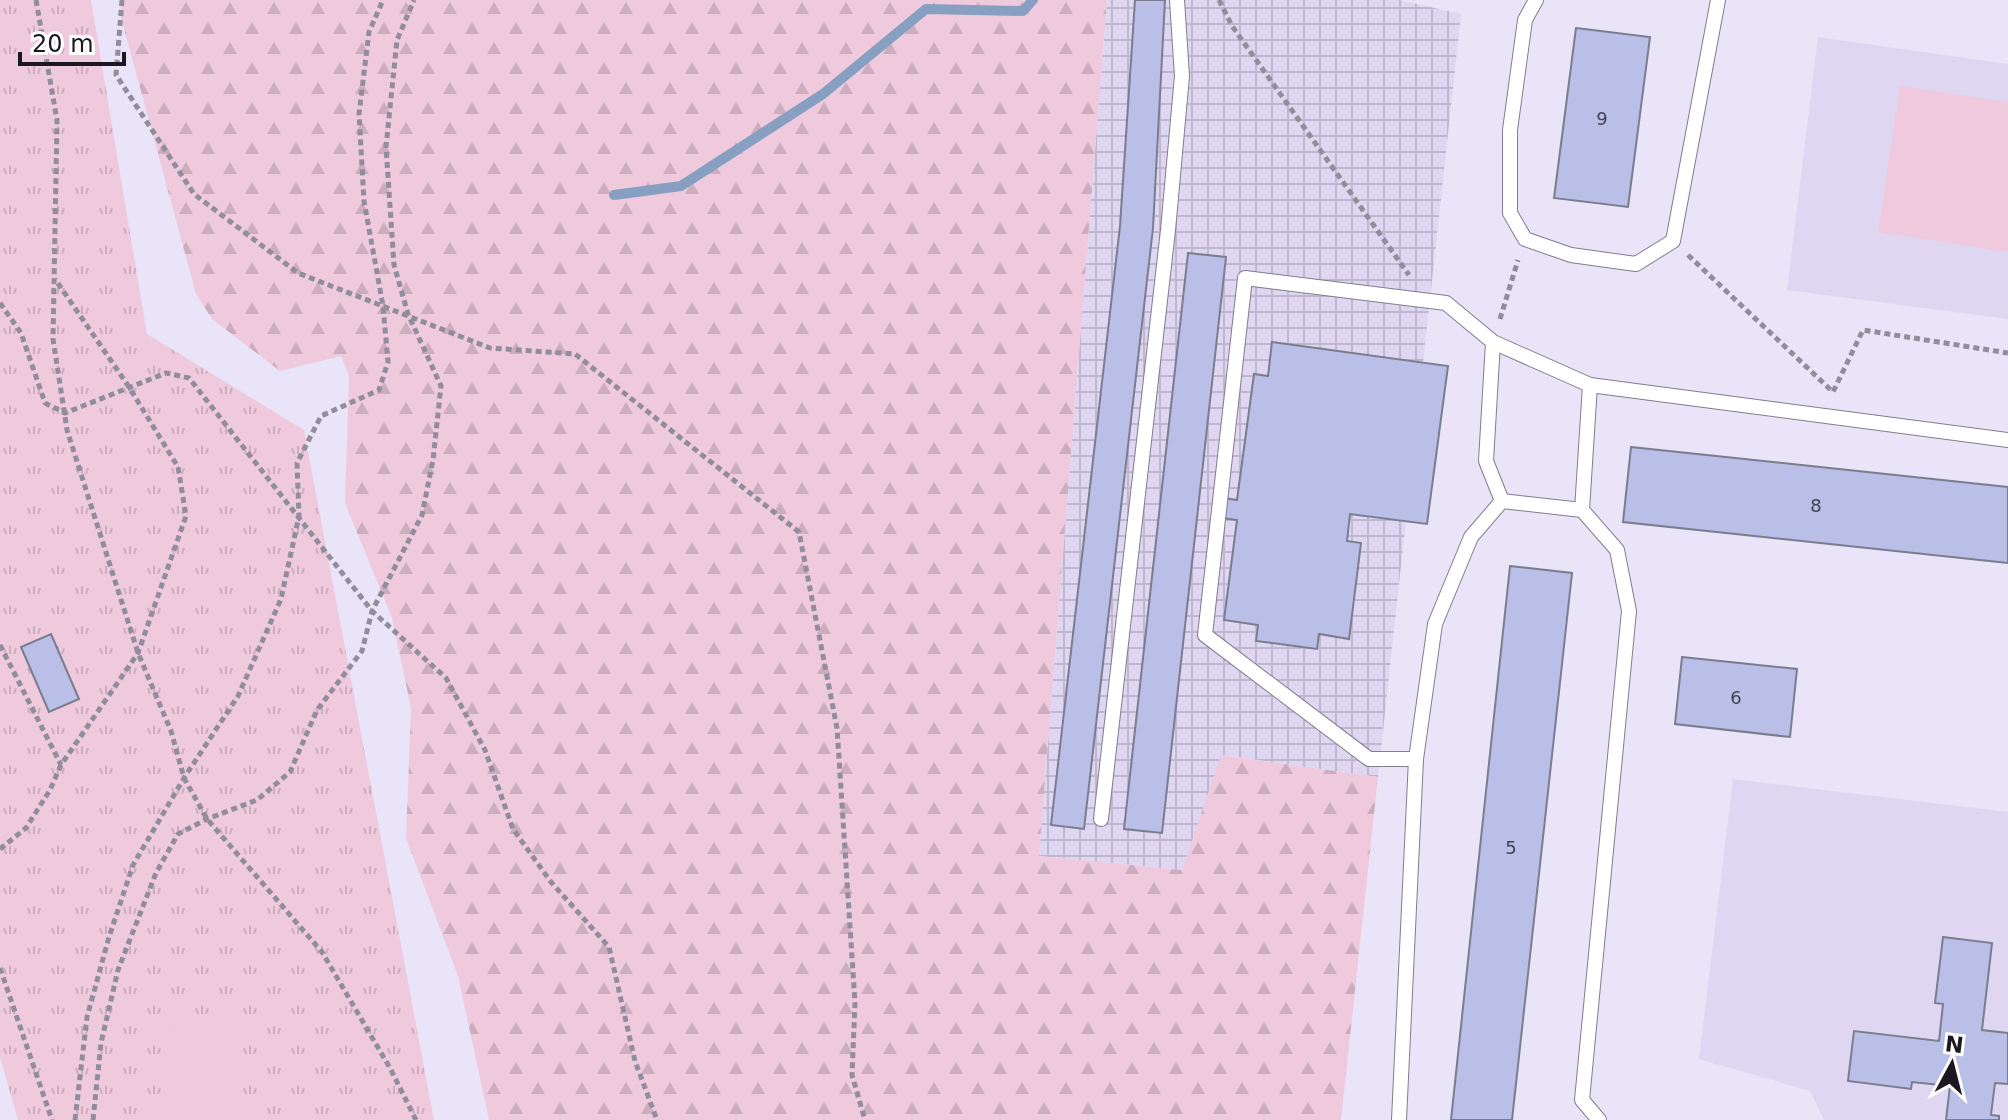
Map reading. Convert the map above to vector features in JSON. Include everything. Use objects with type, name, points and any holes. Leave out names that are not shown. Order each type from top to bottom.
[{"type":"lane","points":[[1101,819],[1168,230],[1182,76],[1177,0]]},
{"type":"lane","points":[[1536,0],[1525,20],[1510,130],[1510,213],[1525,239],[1571,255],[1636,264],[1673,241],[1718,0]]},
{"type":"lane","points":[[1416,759],[1369,759],[1205,635],[1245,278],[1446,303],[1493,342],[1590,385],[2008,440]]},
{"type":"lane","points":[[1493,342],[1486,461],[1502,501]]},
{"type":"lane","points":[[1582,510],[1590,385]]},
{"type":"lane","points":[[1399,1120],[1416,759],[1435,624],[1471,537],[1502,501]]},
{"type":"lane","points":[[1502,501],[1582,510],[1617,550],[1629,611],[1582,1100],[1599,1120]]},
{"type":"path","points":[[36,0],[57,120],[53,339],[67,430],[138,653],[171,731],[184,778],[207,819],[322,952],[390,1068],[416,1120]]},
{"type":"path","points":[[122,0],[116,75],[194,194],[298,273],[490,348],[575,354],[799,532],[837,728],[855,1003],[852,1075],[865,1120]]},
{"type":"path","points":[[75,1120],[87,1017],[133,865],[184,778],[238,696],[281,599],[299,516],[297,463],[321,416],[379,390],[388,362],[383,306],[364,201],[359,114],[369,32],[383,0]]},
{"type":"path","points":[[93,1120],[101,1043],[118,970],[156,873],[178,834],[257,800],[290,772],[317,710],[362,651],[372,611],[422,515],[433,460],[441,386],[408,314],[394,265],[386,147],[397,40],[414,0]]},
{"type":"path","points":[[1219,0],[1232,26],[1427,301]]},
{"type":"path","points":[[1493,342],[1525,239]]},
{"type":"path","points":[[1673,241],[1833,392],[1863,330],[2008,353]]},
{"type":"path","points":[[0,849],[26,828],[50,790],[61,765],[138,653],[186,516],[178,467],[129,387],[55,278]]},
{"type":"path","points":[[0,303],[21,333],[45,403],[65,413],[166,373],[189,378],[372,611],[446,678],[485,750],[513,829],[551,882],[609,947],[635,1061],[657,1120]]},
{"type":"path","points":[[0,645],[61,765]]},
{"type":"path","points":[[0,968],[52,1120]]},
{"type":"shaded area","points":[[1107,0],[1400,0],[1461,14],[1378,777],[1222,755],[1182,870],[1039,856]]},
{"type":"shaded area","points":[[1818,37],[2008,64],[2008,319],[1787,290]]},
{"type":"shaded area","points":[[1733,779],[2008,812],[2008,1120],[1824,1120],[1810,1091],[1699,1059]]},
{"type":"green space","points":[[0,0],[91,0],[147,334],[304,430],[434,1120],[18,1120],[0,1057]]},
{"type":"green space","points":[[122,0],[1107,0],[1039,856],[1182,870],[1221,755],[1378,777],[1341,1120],[489,1120],[458,976],[406,838],[411,708],[392,618],[345,503],[349,376],[341,356],[280,371],[212,319],[196,294],[120,14]]},
{"type":"green space","points":[[1900,86],[2008,102],[2008,252],[1878,232]]},
{"type":"green space","points":[[173,1017],[246,1028],[233,1120],[158,1120]]},
{"type":"building","points":[[1135,0],[1165,0],[1153,228],[1084,829],[1051,825],[1120,226]]},
{"type":"building","points":[[1576,28],[1650,37],[1628,207],[1554,198]]},
{"type":"building","points":[[1188,253],[1226,257],[1162,833],[1124,829]]},
{"type":"building","points":[[1272,342],[1448,366],[1427,524],[1350,514],[1347,541],[1361,543],[1349,639],[1319,634],[1317,649],[1256,641],[1258,625],[1224,620],[1237,520],[1222,518],[1224,498],[1237,500],[1254,374],[1268,376]]},
{"type":"building","points":[[1631,447],[2008,487],[2008,563],[1623,522]]},
{"type":"building","points":[[1510,566],[1572,573],[1512,1120],[1451,1120]]},
{"type":"building","points":[[51,634],[79,699],[49,712],[21,647]]},
{"type":"building","points":[[1682,657],[1797,669],[1790,737],[1675,724]]},
{"type":"building","points":[[1943,937],[1992,943],[1982,1030],[2008,1033],[2008,1084],[1995,1083],[1991,1115],[1999,1116],[1999,1120],[1946,1120],[1950,1086],[1912,1082],[1911,1089],[1848,1081],[1854,1031],[1939,1041],[1943,1004],[1935,1003]]},
{"type":"waterway","points":[[614,195],[681,186],[823,94],[926,9],[1023,11],[1033,0]]}]
